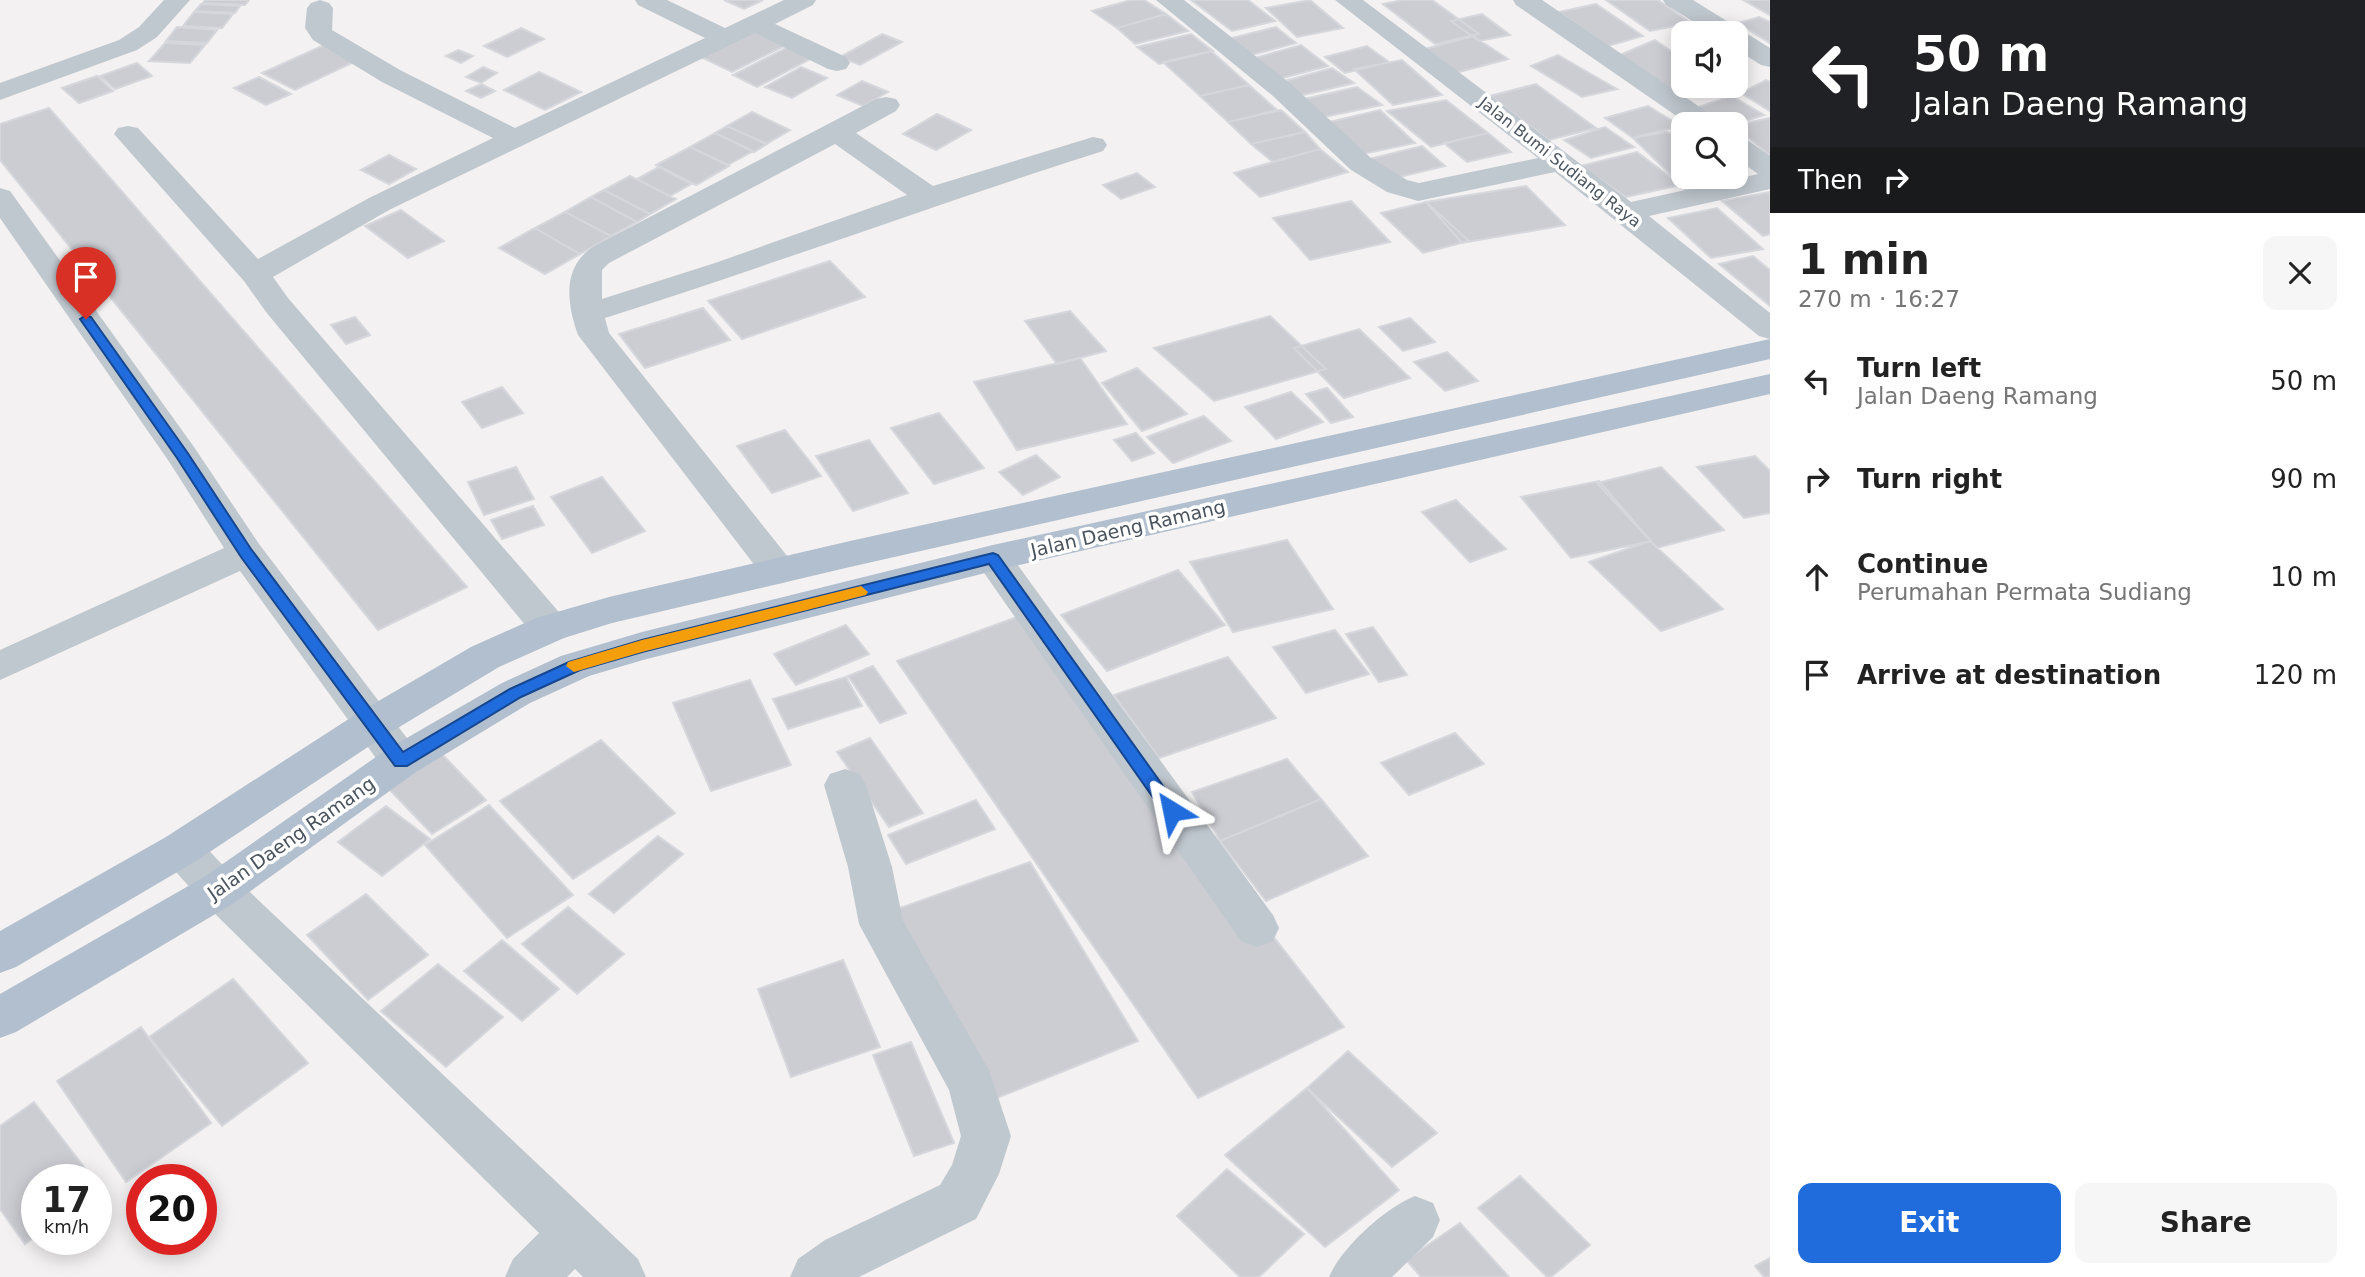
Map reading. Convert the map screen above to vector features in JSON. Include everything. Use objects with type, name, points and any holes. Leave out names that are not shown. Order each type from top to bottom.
[{"type":"main road","name":"Jalan Daeng Ramang","points":[[0,954],[181,849],[372,724],[485,656],[550,628],[608,610],[1770,349]]},
{"type":"main road","name":"Jalan Daeng Ramang","points":[[0,1018],[219,890],[401,761],[516,693],[575,666],[993,558],[1770,384]]},
{"type":"main road","points":[[779,571],[801,607]]},
{"type":"street","points":[[0,92],[128,45],[148,32],[178,0]]},
{"type":"street","points":[[646,0],[725,38]]},
{"type":"street","points":[[255,274],[379,204],[804,0]]},
{"type":"street","points":[[1168,0],[1284,92],[1370,173],[1394,187],[1418,192],[1561,162]]},
{"type":"street","name":"Jalan Bumi Sudiang Raya","points":[[1347,0],[1626,212],[1770,330]]},
{"type":"street","points":[[1525,0],[1688,112]]},
{"type":"street","points":[[1675,0],[1709,21]]},
{"type":"street","points":[[320,8],[318,28],[322,35],[391,76],[516,139]]},
{"type":"street","points":[[755,24],[837,63]]},
{"type":"street","points":[[1748,45],[1770,59]]},
{"type":"street","points":[[779,571],[594,335],[588,313],[587,271],[593,260],[886,105]]},
{"type":"street","points":[[836,132],[929,197]]},
{"type":"street","points":[[128,134],[255,274],[277,305],[550,628]]},
{"type":"street","points":[[588,313],[726,270],[929,197],[1093,145]]},
{"type":"street","points":[[1748,153],[1770,169]]},
{"type":"street","points":[[1626,212],[1770,180]]},
{"type":"street","points":[[0,197],[175,445],[246,553],[401,761]]},
{"type":"street","points":[[0,666],[246,553]]},
{"type":"street","points":[[993,558],[1257,928]]},
{"type":"street","points":[[817,1277],[843,1258],[958,1202],[974,1174],[986,1136],[972,1085],[881,924],[870,867],[845,785]]},
{"type":"street","points":[[181,849],[219,890],[620,1277]]},
{"type":"street","points":[[1355,1277],[1415,1220]]},
{"type":"street","points":[[531,1277],[575,1233]]},
{"type":"building","points":[[205,0],[249,0],[245,5],[203,3]]},
{"type":"building","points":[[724,0],[763,0],[744,9]]},
{"type":"building","points":[[1131,0],[1144,0],[1166,14],[1117,28],[1092,11]]},
{"type":"building","points":[[1191,0],[1248,0],[1275,21],[1232,31]]},
{"type":"building","points":[[1310,0],[1343,28],[1297,37],[1266,8]]},
{"type":"building","points":[[1403,0],[1432,0],[1479,34],[1435,44],[1383,4]]},
{"type":"building","points":[[1606,0],[1658,0],[1688,21],[1671,21],[1671,27],[1650,31]]},
{"type":"building","points":[[1743,0],[1770,0],[1770,15]]},
{"type":"building","points":[[201,4],[240,6],[235,13],[195,11]]},
{"type":"building","points":[[1596,4],[1643,36],[1608,46],[1559,12]]},
{"type":"building","points":[[194,12],[233,14],[222,28],[183,26]]},
{"type":"building","points":[[1166,14],[1188,31],[1135,44],[1117,28]]},
{"type":"building","points":[[1482,14],[1510,35],[1479,41],[1451,21]]},
{"type":"building","points":[[1759,17],[1770,22],[1770,43],[1748,29],[1748,21],[1745,21]]},
{"type":"building","points":[[177,27],[217,30],[207,43],[166,41]]},
{"type":"building","points":[[1276,27],[1296,43],[1248,56],[1228,39]]},
{"type":"building","points":[[521,28],[544,39],[507,57],[484,46]]},
{"type":"building","points":[[753,31],[784,46],[732,72],[701,57]]},
{"type":"building","points":[[882,34],[902,42],[860,65],[840,57]]},
{"type":"building","points":[[1191,34],[1213,51],[1159,64],[1137,47]]},
{"type":"building","points":[[1473,36],[1508,59],[1452,74],[1418,51]]},
{"type":"building","points":[[1655,40],[1671,51],[1671,88],[1620,55]]},
{"type":"building","points":[[165,43],[205,45],[190,63],[149,61]]},
{"type":"building","points":[[324,45],[356,61],[295,90],[262,73]]},
{"type":"building","points":[[1301,45],[1328,66],[1279,79],[1255,58]]},
{"type":"building","points":[[1367,46],[1389,62],[1345,73],[1325,57]]},
{"type":"building","points":[[788,47],[812,58],[757,87],[733,75]]},
{"type":"building","points":[[458,50],[473,56],[461,63],[446,56]]},
{"type":"building","points":[[1211,51],[1249,85],[1200,96],[1163,62]]},
{"type":"building","points":[[1558,55],[1617,89],[1582,97],[1531,66]]},
{"type":"building","points":[[1402,60],[1442,95],[1393,105],[1354,69]]},
{"type":"building","points":[[137,63],[152,76],[115,89],[100,76]]},
{"type":"building","points":[[483,67],[497,73],[481,83],[466,77]]},
{"type":"building","points":[[801,67],[827,78],[792,98],[765,87]]},
{"type":"building","points":[[1332,68],[1354,83],[1299,96],[1281,82]]},
{"type":"building","points":[[539,72],[581,92],[545,110],[504,90]]},
{"type":"building","points":[[97,76],[113,91],[79,103],[62,88]]},
{"type":"building","points":[[259,77],[291,94],[266,105],[234,88]]},
{"type":"building","points":[[1766,80],[1770,82],[1770,111],[1748,97],[1748,89]]},
{"type":"building","points":[[862,81],[888,92],[863,106],[837,95]]},
{"type":"building","points":[[481,84],[495,91],[481,98],[466,91]]},
{"type":"building","points":[[1536,84],[1596,128],[1549,140],[1490,96]]},
{"type":"building","points":[[1249,85],[1277,110],[1228,122],[1200,96]]},
{"type":"building","points":[[1357,87],[1382,105],[1324,117],[1304,99]]},
{"type":"building","points":[[1726,98],[1735,98],[1764,115],[1748,120],[1748,112],[1702,112],[1695,108]]},
{"type":"building","points":[[1446,100],[1488,133],[1431,147],[1387,111]]},
{"type":"building","points":[[1648,106],[1671,120],[1671,128],[1633,138],[1605,118]]},
{"type":"building","points":[[49,108],[467,587],[378,630],[0,160],[0,124]]},
{"type":"building","points":[[1281,110],[1305,132],[1251,144],[1228,122]]},
{"type":"building","points":[[1380,110],[1415,143],[1363,154],[1329,122]]},
{"type":"building","points":[[752,112],[790,130],[766,144],[727,126]]},
{"type":"building","points":[[937,114],[971,130],[936,150],[903,134]]},
{"type":"building","points":[[1770,118],[1770,156],[1748,137],[1748,123]]},
{"type":"building","points":[[727,126],[767,144],[754,152],[715,133]]},
{"type":"building","points":[[1605,127],[1634,147],[1591,158],[1564,140]]},
{"type":"building","points":[[1305,132],[1320,149],[1273,162],[1251,144]]},
{"type":"building","points":[[715,133],[753,151],[728,165],[690,147]]},
{"type":"building","points":[[1488,133],[1511,152],[1467,162],[1444,143]]},
{"type":"building","points":[[1671,133],[1671,175],[1633,138]]},
{"type":"building","points":[[1422,146],[1445,166],[1391,179],[1369,159]]},
{"type":"building","points":[[690,147],[729,166],[696,185],[656,165]]},
{"type":"building","points":[[1320,149],[1348,172],[1260,197],[1234,173]]},
{"type":"building","points":[[1637,152],[1671,178],[1671,187],[1626,197],[1581,166]]},
{"type":"building","points":[[389,155],[416,169],[389,184],[361,170]]},
{"type":"building","points":[[659,167],[691,184],[670,196],[637,179]]},
{"type":"building","points":[[1137,173],[1155,187],[1121,199],[1103,185]]},
{"type":"building","points":[[630,176],[676,199],[650,214],[604,190]]},
{"type":"building","points":[[1526,186],[1565,225],[1462,243],[1426,202]]},
{"type":"building","points":[[604,190],[650,214],[637,222],[591,197]]},
{"type":"building","points":[[1770,192],[1770,234],[1763,236],[1722,201]]},
{"type":"building","points":[[591,197],[637,222],[611,236],[565,212]]},
{"type":"building","points":[[1351,201],[1390,242],[1310,260],[1273,218]]},
{"type":"building","points":[[1426,202],[1469,241],[1423,253],[1381,213]]},
{"type":"building","points":[[1717,208],[1763,249],[1711,258],[1668,218]]},
{"type":"building","points":[[401,210],[444,241],[408,258],[365,226]]},
{"type":"building","points":[[565,212],[611,236],[580,254],[535,228]]},
{"type":"building","points":[[535,228],[580,254],[545,274],[499,248]]},
{"type":"building","points":[[1753,256],[1770,270],[1770,306],[1719,264]]},
{"type":"building","points":[[830,261],[865,297],[742,339],[708,301]]},
{"type":"building","points":[[703,308],[730,340],[645,368],[619,334]]},
{"type":"building","points":[[1070,311],[1106,351],[1057,364],[1025,321]]},
{"type":"building","points":[[1270,316],[1326,369],[1214,401],[1154,348]]},
{"type":"building","points":[[355,317],[370,335],[346,344],[331,325]]},
{"type":"building","points":[[1410,318],[1435,342],[1403,351],[1379,327]]},
{"type":"building","points":[[1359,329],[1410,378],[1344,398],[1294,348]]},
{"type":"building","points":[[1447,352],[1478,381],[1445,391],[1414,362]]},
{"type":"building","points":[[1080,358],[1127,424],[1017,450],[974,382]]},
{"type":"building","points":[[1137,368],[1187,414],[1142,431],[1102,383]]},
{"type":"building","points":[[502,387],[523,413],[482,428],[462,402]]},
{"type":"building","points":[[1327,388],[1353,417],[1331,423],[1306,394]]},
{"type":"building","points":[[1291,392],[1323,422],[1276,439],[1245,407]]},
{"type":"building","points":[[939,413],[984,468],[934,484],[891,428]]},
{"type":"building","points":[[1204,416],[1231,441],[1173,463],[1147,437]]},
{"type":"building","points":[[785,430],[821,476],[772,493],[737,446]]},
{"type":"building","points":[[1136,433],[1154,453],[1132,461],[1114,440]]},
{"type":"building","points":[[869,440],[908,493],[853,511],[816,456]]},
{"type":"building","points":[[1036,455],[1060,477],[1023,495],[999,472]]},
{"type":"building","points":[[1755,456],[1770,471],[1770,513],[1744,518],[1697,467]]},
{"type":"building","points":[[516,467],[534,499],[484,515],[468,482]]},
{"type":"building","points":[[1661,467],[1724,530],[1657,548],[1597,483]]},
{"type":"building","points":[[602,477],[645,531],[592,553],[551,497]]},
{"type":"building","points":[[1599,481],[1651,541],[1571,558],[1521,497]]},
{"type":"building","points":[[1456,500],[1506,549],[1470,562],[1422,512]]},
{"type":"building","points":[[533,506],[544,525],[502,539],[491,520]]},
{"type":"building","points":[[1287,540],[1333,609],[1233,632],[1190,562]]},
{"type":"building","points":[[1650,541],[1723,609],[1661,631],[1589,562]]},
{"type":"building","points":[[1178,570],[1225,625],[1107,671],[1061,615]]},
{"type":"building","points":[[1022,615],[1344,1027],[1198,1098],[897,661]]},
{"type":"building","points":[[846,625],[869,654],[796,685],[774,654]]},
{"type":"building","points":[[1373,627],[1407,675],[1379,682],[1346,634]]},
{"type":"building","points":[[1335,630],[1369,674],[1306,693],[1273,647]]},
{"type":"building","points":[[1228,657],[1276,718],[1159,758],[1114,695]]},
{"type":"building","points":[[873,666],[906,713],[880,723],[848,676]]},
{"type":"building","points":[[846,677],[862,706],[788,729],[773,699]]},
{"type":"building","points":[[750,680],[791,765],[711,791],[673,703]]},
{"type":"building","points":[[1455,733],[1484,764],[1409,795],[1381,763]]},
{"type":"building","points":[[870,738],[923,813],[889,827],[837,752]]},
{"type":"building","points":[[601,740],[675,813],[573,879],[500,801]]},
{"type":"building","points":[[441,753],[486,800],[432,834],[386,786]]},
{"type":"building","points":[[1287,759],[1321,799],[1220,841],[1192,792]]},
{"type":"building","points":[[1321,799],[1368,856],[1266,901],[1220,841]]},
{"type":"building","points":[[976,800],[995,829],[906,864],[888,835]]},
{"type":"building","points":[[489,805],[573,895],[507,938],[425,845]]},
{"type":"building","points":[[386,806],[430,839],[382,876],[338,842]]},
{"type":"building","points":[[658,836],[683,854],[614,913],[589,894]]},
{"type":"building","points":[[1030,862],[1138,1041],[992,1100],[894,910]]},
{"type":"building","points":[[366,894],[428,955],[368,1000],[307,935]]},
{"type":"building","points":[[568,907],[624,954],[577,994],[522,944]]},
{"type":"building","points":[[502,940],[559,989],[522,1021],[464,971]]},
{"type":"building","points":[[843,960],[880,1047],[791,1077],[758,989]]},
{"type":"building","points":[[438,964],[503,1017],[446,1067],[381,1011]]},
{"type":"building","points":[[233,979],[308,1063],[222,1126],[149,1037]]},
{"type":"building","points":[[141,1027],[211,1123],[152,1164],[126,1164],[126,1182],[57,1081]]},
{"type":"building","points":[[911,1042],[954,1143],[914,1156],[873,1055]]},
{"type":"building","points":[[1348,1051],[1437,1133],[1392,1167],[1307,1088]]},
{"type":"building","points":[[1307,1088],[1399,1190],[1325,1247],[1225,1155]]},
{"type":"building","points":[[34,1102],[82,1164],[21,1164],[21,1238],[0,1209],[0,1126]]},
{"type":"building","points":[[1227,1169],[1304,1234],[1259,1277],[1240,1277],[1177,1216]]},
{"type":"building","points":[[1520,1176],[1590,1245],[1551,1277],[1547,1277],[1478,1208]]},
{"type":"building","points":[[1460,1223],[1509,1277],[1421,1277],[1406,1260]]},
{"type":"building","points":[[1770,1258],[1770,1277],[1764,1277],[1755,1266]]},
{"type":"slow traffic","points":[[574,666],[642,646],[861,592]]},
{"type":"route","points":[[86,319],[182,455],[214,508],[246,553],[401,761],[516,693],[575,666],[642,646],[993,558],[1172,811]]}]
